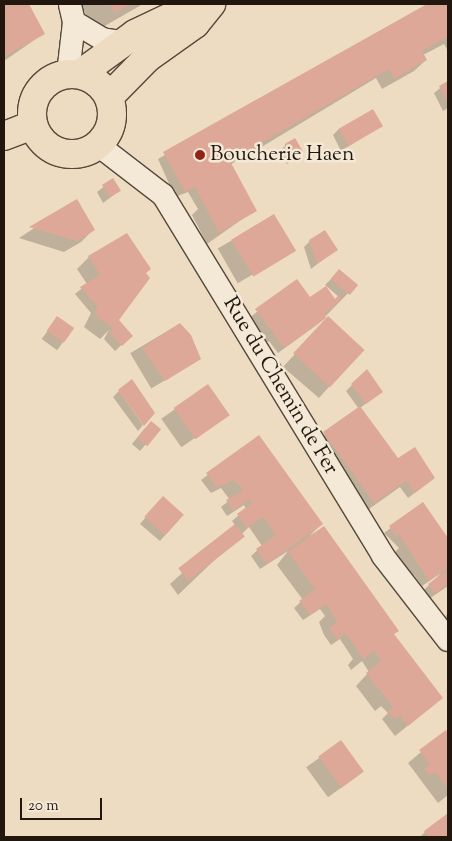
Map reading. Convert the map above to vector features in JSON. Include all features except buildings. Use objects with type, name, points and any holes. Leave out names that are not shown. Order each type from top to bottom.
[{"type":"main road","points":[[74,74],[101,86],[109,97],[112,123],[98,145],[80,153],[60,153],[48,147],[33,125],[38,92],[46,83],[74,74],[122,42],[198,4]]},
{"type":"main road","points":[[109,97],[147,58],[195,24],[211,4]]},
{"type":"main road","points":[[4,136],[33,125]]},
{"type":"street","points":[[72,13],[102,39],[122,42]]},
{"type":"street","points":[[72,13],[74,74]]},
{"type":"street","name":"Rue du Chemin de Fer","points":[[98,145],[163,194],[383,556],[448,640]]},
{"type":"place","name":"Boucherie Haen","points":[[200,155]]}]
